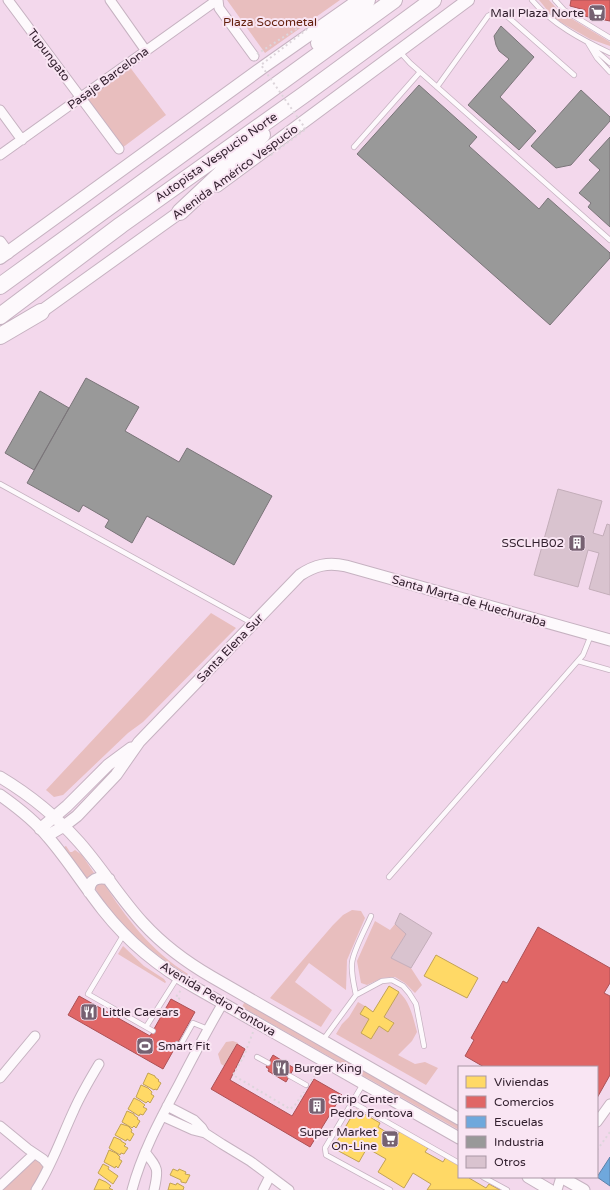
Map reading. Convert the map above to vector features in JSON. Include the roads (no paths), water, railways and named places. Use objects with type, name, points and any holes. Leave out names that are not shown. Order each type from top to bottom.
[{"type":"highway","points":[[260,97],[367,0]]},
{"type":"highway","name":"Autopista Vespucio Norte","points":[[0,286],[394,0]]},
{"type":"highway","name":"Autopista Vespucio Norte","points":[[0,316],[120,225],[305,94],[432,0]]},
{"type":"highway","points":[[180,212],[305,94]]},
{"type":"highway","points":[[0,336],[41,312]]},
{"type":"main road","points":[[4,256],[266,65],[359,0]]},
{"type":"main road","name":"Avenida Américo Vespucio","points":[[0,341],[272,146],[468,0]]},
{"type":"street","name":"Tupungato","points":[[8,0],[119,149]]},
{"type":"street","points":[[110,0],[146,51]]},
{"type":"street","name":"Pasaje Barcelona","points":[[0,155],[217,0]]},
{"type":"street","points":[[217,0],[219,8],[256,55]]},
{"type":"street","points":[[0,110],[22,140]]},
{"type":"street","points":[[0,242],[4,256]]},
{"type":"street","name":"Santa Elena Sur","points":[[44,832],[54,817],[108,765],[139,742],[300,575],[310,569],[328,564]]},
{"type":"street","name":"Santa Marta de Huechuraba","points":[[328,564],[346,566],[610,640]]},
{"type":"street","name":"Santa Elena Sur","points":[[44,832],[64,826],[78,816],[116,775],[139,742]]},
{"type":"street","name":"Avenida Pedro Fontova","points":[[0,777],[21,789],[64,826],[109,879],[143,923],[163,943],[184,960],[458,1118]]},
{"type":"street","name":"Avenida Pedro Fontova","points":[[0,795],[20,810],[44,832],[104,911],[124,934],[147,955],[177,977],[458,1137]]},
{"type":"street","points":[[89,892],[94,879],[109,879]]},
{"type":"street","points":[[132,1190],[136,1174],[162,1116],[223,1003]]},
{"type":"street","points":[[0,1078],[35,1036]]},
{"type":"street","points":[[36,1190],[48,1170],[48,1165],[57,1151],[74,1108],[99,1064]]},
{"type":"street","points":[[598,1121],[610,1104]]},
{"type":"street","points":[[167,1106],[194,1120],[205,1133]]},
{"type":"street","points":[[162,1116],[184,1126],[205,1133],[250,1160],[289,1190]]},
{"type":"street","points":[[0,1126],[34,1154],[43,1159],[48,1165]]},
{"type":"street","points":[[145,1152],[157,1166],[157,1178],[154,1190]]},
{"type":"street","points":[[0,1186],[34,1154]]},
{"type":"street","points":[[263,1190],[270,1176]]},
{"type":"street","points":[[530,1178],[550,1190]]},
{"type":"street","points":[[557,1190],[561,1178]]},
{"type":"street","points":[[563,1178],[584,1190]]},
{"type":"lane","points":[[532,0],[547,16],[588,43],[610,63]]},
{"type":"lane","points":[[555,0],[564,10],[610,38]]},
{"type":"lane","points":[[438,87],[488,16],[494,12],[501,12],[508,17],[574,75]]},
{"type":"lane","points":[[588,43],[610,53]]},
{"type":"lane","points":[[588,43],[597,58],[610,72]]},
{"type":"lane","points":[[399,51],[420,72],[610,240]]},
{"type":"lane","points":[[354,147],[420,72]]},
{"type":"lane","points":[[0,484],[254,624]]},
{"type":"lane","points":[[389,877],[578,661],[585,651],[591,635]]},
{"type":"lane","points":[[578,661],[610,670]]},
{"type":"lane","points":[[356,995],[352,962],[371,916]]},
{"type":"lane","points":[[124,934],[88,994],[153,1031]]},
{"type":"lane","points":[[146,1027],[177,977]]},
{"type":"lane","points":[[323,1040],[356,995],[382,981],[392,980],[403,986],[410,993],[416,1004],[424,1046]]},
{"type":"lane","points":[[177,1044],[180,1046],[193,1023],[208,1029]]},
{"type":"lane","points":[[257,1057],[268,1063]]},
{"type":"lane","points":[[290,1076],[307,1086]]},
{"type":"lane","points":[[364,1083],[325,1148],[325,1152],[326,1154],[390,1190]]},
{"type":"lane","points":[[352,1102],[458,1162]]},
{"type":"lane","points":[[485,1178],[506,1190]]},
{"type":"place","name":"Mall Plaza Norte","points":[[597,13]]},
{"type":"place","name":"SSCLHB02","points":[[577,543]]},
{"type":"place","name":"Little Caesars","points":[[89,1012]]},
{"type":"place","name":"Smart Fit","points":[[145,1046]]},
{"type":"place","name":"Burger King","points":[[281,1068]]},
{"type":"place","name":"Strip Center Pedro Fontova","points":[[317,1106]]},
{"type":"place","name":"Super Market On-Line","points":[[390,1139]]},
{"type":"park label","name":"Plaza Socometal","points":[[270,22]]}]
